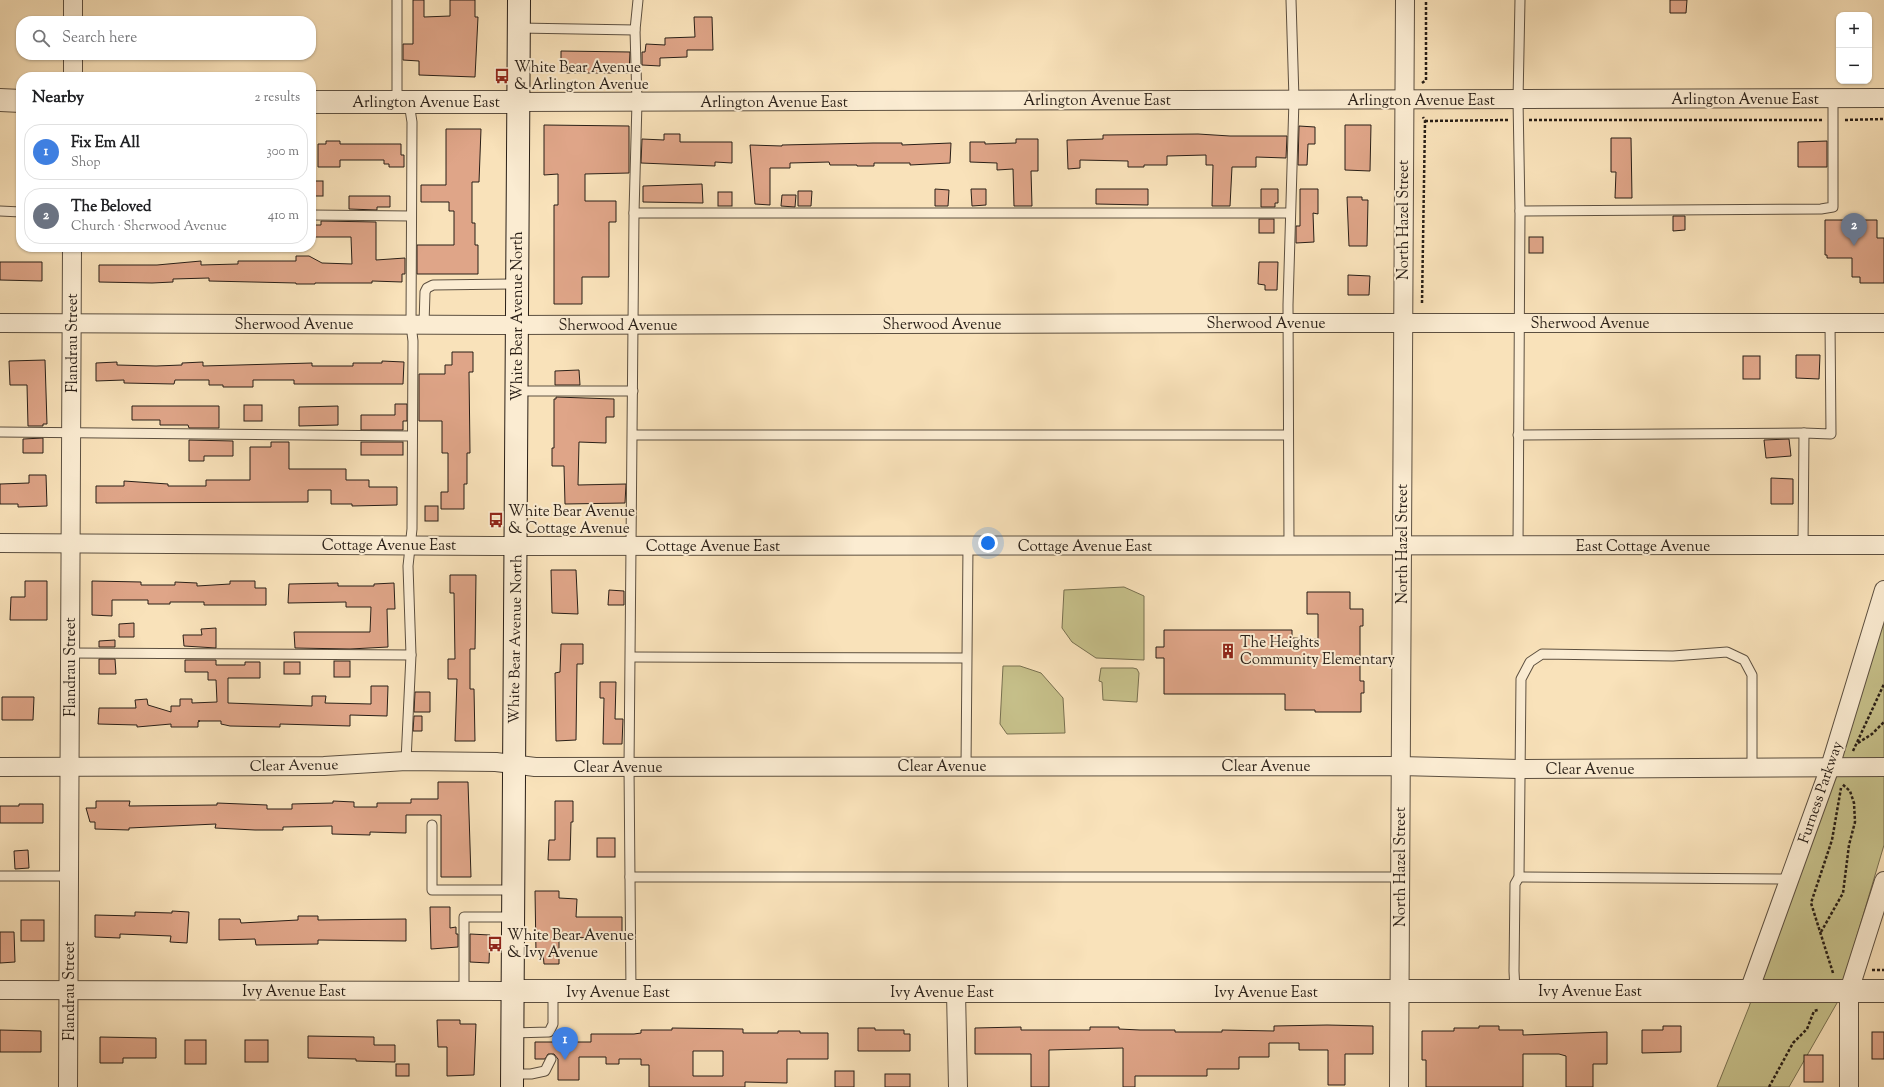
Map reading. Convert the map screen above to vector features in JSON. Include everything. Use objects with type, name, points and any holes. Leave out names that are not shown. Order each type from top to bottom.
[{"type":"street","points":[[73,0],[73,16]]},
{"type":"street","name":"White Bear Avenue North","points":[[512,1080],[512,890],[516,546],[519,0]]},
{"type":"street","name":"North Hazel Street","points":[[1399,1087],[1404,0]]},
{"type":"street","points":[[73,60],[73,72]]},
{"type":"street","name":"Arlington Avenue East","points":[[316,102],[1884,98]]},
{"type":"street","points":[[0,100],[16,101]]},
{"type":"street","name":"Flandrau Street","points":[[68,1087],[72,252]]},
{"type":"street","name":"Sherwood Avenue","points":[[0,323],[418,325],[1288,322],[1403,324],[1519,322],[1884,323]]},
{"type":"street","name":"Cottage Avenue East","points":[[0,543],[409,546],[1401,546]]},
{"type":"street","name":"East Cottage Avenue","points":[[1401,546],[1884,546]]},
{"type":"street","name":"Furness Parkway","points":[[1749,991],[1790,879],[1836,772],[1884,590]]},
{"type":"street","name":"Clear Avenue","points":[[0,766],[324,766],[406,761],[496,762],[535,767],[630,768],[1400,766],[1519,770],[1752,769],[1836,772],[1884,767]]},
{"type":"street","points":[[1849,1087],[1848,991],[1884,881]]},
{"type":"street","name":"Ivy Avenue East","points":[[0,990],[553,992],[1884,991]]},
{"type":"street","points":[[956,992],[958,1087]]},
{"type":"lane","points":[[397,0],[403,103],[412,122],[411,216],[418,325]]},
{"type":"lane","points":[[631,992],[630,768],[634,212],[637,102],[635,30],[638,0]]},
{"type":"lane","points":[[1289,545],[1288,322],[1294,99],[1291,0]]},
{"type":"lane","points":[[1518,546],[1520,211],[1518,100],[1520,0]]},
{"type":"lane","points":[[519,28],[635,30]]},
{"type":"lane","points":[[1520,211],[1821,209],[1833,207],[1833,98]]},
{"type":"lane","points":[[0,211],[16,212]]},
{"type":"lane","points":[[634,212],[1290,213]]},
{"type":"lane","points":[[316,215],[411,216]]},
{"type":"lane","points":[[406,761],[411,655],[408,566],[412,529],[413,341],[425,292],[427,288],[433,284],[517,284]]},
{"type":"lane","points":[[1518,436],[1831,434],[1830,323]]},
{"type":"lane","points":[[517,391],[633,391]]},
{"type":"lane","points":[[0,432],[412,436]]},
{"type":"lane","points":[[1803,546],[1804,433]]},
{"type":"lane","points":[[633,436],[1288,436]]},
{"type":"lane","points":[[966,766],[968,546]]},
{"type":"lane","points":[[1515,991],[1514,884],[1519,877],[1521,679],[1530,662],[1542,654],[1673,656],[1727,652],[1744,660],[1752,676],[1752,769]]},
{"type":"lane","points":[[70,653],[411,655]]},
{"type":"lane","points":[[631,657],[966,658]]},
{"type":"lane","points":[[432,825],[432,890],[512,890]]},
{"type":"lane","points":[[0,876],[70,876]]},
{"type":"lane","points":[[630,877],[1400,878]]},
{"type":"lane","points":[[1519,877],[1790,879]]},
{"type":"lane","points":[[464,991],[464,917],[512,917]]},
{"type":"lane","points":[[551,1042],[549,1032],[553,1024],[553,992]]},
{"type":"lane","points":[[512,1033],[549,1032]]},
{"type":"lane","points":[[512,1080],[545,1071],[551,1058]]},
{"type":"path","points":[[1422,82],[1426,80],[1426,0]]},
{"type":"path","points":[[1422,303],[1425,120],[1423,117]]},
{"type":"path","points":[[1425,120],[1884,120]]},
{"type":"path","points":[[1853,751],[1884,684]]},
{"type":"path","points":[[1857,743],[1872,734],[1884,722]]},
{"type":"path","points":[[1820,932],[1843,893],[1849,845],[1855,822],[1854,804],[1850,791],[1842,784],[1836,772]]},
{"type":"path","points":[[1832,971],[1811,903],[1832,840],[1842,784]]},
{"type":"path","points":[[1769,1087],[1793,1044],[1807,1029],[1814,1011],[1821,1010]]},
{"type":"shaded area","points":[[1124,587],[1144,596],[1144,660],[1096,658],[1072,642],[1062,628],[1064,590]]},
{"type":"shaded area","points":[[1884,607],[1884,845],[1837,1003],[1789,1087],[1717,1087],[1749,1007]]},
{"type":"shaded area","points":[[1003,666],[1020,666],[1041,673],[1063,698],[1065,733],[1007,734],[1000,724]]},
{"type":"shaded area","points":[[1101,668],[1137,669],[1139,673],[1137,702],[1103,700],[1102,682],[1099,681]]},
{"type":"building","points":[[413,0],[424,0],[424,17],[450,16],[450,0],[475,0],[475,17],[478,17],[475,77],[419,75],[419,61],[403,60],[403,44],[413,44]]},
{"type":"building","points":[[1670,0],[1687,0],[1686,13],[1670,13]]},
{"type":"building","points":[[694,17],[712,17],[713,50],[687,50],[687,57],[660,58],[660,66],[642,65],[642,52],[645,52],[646,44],[665,45],[665,38],[695,37]]},
{"type":"building","points":[[561,51],[630,52],[629,73],[561,73]]},
{"type":"building","points":[[544,125],[629,126],[629,173],[585,174],[585,201],[616,201],[616,222],[609,222],[609,277],[582,277],[582,304],[554,304],[554,205],[558,205],[558,174],[544,175]]},
{"type":"building","points":[[1345,125],[1371,125],[1370,171],[1345,170]]},
{"type":"building","points":[[1299,126],[1315,127],[1315,144],[1308,144],[1307,165],[1298,165]]},
{"type":"building","points":[[446,129],[481,129],[479,182],[472,182],[472,223],[475,223],[475,245],[478,245],[478,274],[417,274],[417,245],[454,245],[454,211],[449,211],[449,202],[421,202],[421,185],[446,185]]},
{"type":"building","points":[[664,134],[680,134],[680,142],[732,142],[732,163],[715,162],[715,166],[641,163],[642,139],[664,140]]},
{"type":"building","points":[[1198,134],[1230,136],[1287,136],[1286,158],[1256,157],[1256,167],[1232,167],[1230,206],[1212,206],[1213,165],[1206,165],[1206,155],[1167,156],[1167,165],[1144,165],[1144,167],[1128,167],[1128,161],[1080,160],[1080,168],[1068,169],[1067,140],[1103,139],[1103,135]]},
{"type":"building","points":[[1611,138],[1631,138],[1632,198],[1615,198],[1616,172],[1611,172]]},
{"type":"building","points":[[1016,139],[1038,139],[1038,171],[1031,171],[1032,206],[1014,206],[1013,169],[997,170],[997,163],[970,162],[970,142],[985,142],[985,144],[1016,143]]},
{"type":"building","points":[[326,141],[340,141],[340,144],[401,144],[401,155],[404,155],[404,167],[389,167],[389,164],[384,164],[384,160],[340,160],[340,167],[318,167],[318,144],[326,144]]},
{"type":"building","points":[[1827,141],[1827,167],[1798,167],[1798,142]]},
{"type":"building","points":[[902,143],[902,145],[951,143],[950,163],[910,165],[910,163],[874,163],[874,166],[857,166],[830,165],[829,162],[790,163],[790,168],[770,168],[770,205],[755,204],[750,145],[782,146]]},
{"type":"building","points":[[316,181],[323,181],[323,196],[316,196]]},
{"type":"building","points":[[702,184],[703,203],[643,202],[643,186]]},
{"type":"building","points":[[935,189],[949,190],[948,206],[935,206]]},
{"type":"building","points":[[971,189],[986,189],[986,205],[972,206]]},
{"type":"building","points":[[1096,189],[1148,189],[1148,205],[1096,204]]},
{"type":"building","points":[[1261,189],[1278,189],[1278,203],[1275,203],[1275,207],[1261,207]]},
{"type":"building","points":[[1300,189],[1318,189],[1318,214],[1313,213],[1314,242],[1296,243],[1296,226],[1300,226]]},
{"type":"building","points":[[798,191],[812,191],[811,206],[798,206]]},
{"type":"building","points":[[718,192],[732,192],[732,206],[718,206]]},
{"type":"building","points":[[782,195],[796,195],[795,207],[781,206]]},
{"type":"building","points":[[349,196],[390,196],[390,207],[377,207],[377,210],[349,209]]},
{"type":"building","points":[[1347,197],[1362,197],[1362,200],[1368,200],[1367,246],[1349,246]]},
{"type":"building","points":[[1673,216],[1685,216],[1685,230],[1673,231]]},
{"type":"building","points":[[1259,219],[1274,219],[1274,233],[1259,233]]},
{"type":"building","points":[[1825,220],[1877,220],[1877,238],[1884,238],[1884,283],[1860,283],[1860,277],[1852,277],[1852,258],[1827,258],[1827,255],[1825,255]]},
{"type":"building","points":[[321,221],[376,222],[376,260],[405,258],[405,274],[402,274],[402,282],[372,281],[372,283],[296,284],[209,281],[209,278],[173,279],[173,282],[152,283],[99,282],[99,265],[157,265],[201,261],[201,265],[238,264],[238,261],[296,261],[296,256],[309,256],[322,263],[352,264],[351,237],[316,237],[316,225],[321,225]]},
{"type":"building","points":[[1529,237],[1543,237],[1543,253],[1529,253]]},
{"type":"building","points":[[0,262],[42,262],[42,281],[0,280]]},
{"type":"building","points":[[1259,262],[1278,262],[1277,290],[1265,290],[1265,285],[1258,284]]},
{"type":"building","points":[[1348,275],[1370,276],[1369,295],[1348,295]]},
{"type":"building","points":[[452,352],[473,352],[473,372],[469,372],[470,453],[467,453],[467,484],[464,484],[464,509],[441,509],[441,492],[448,492],[448,453],[442,453],[442,421],[419,421],[419,374],[445,374],[445,365],[452,365]]},
{"type":"building","points":[[1796,355],[1820,355],[1819,379],[1796,378]]},
{"type":"building","points":[[1743,356],[1760,356],[1760,379],[1743,379]]},
{"type":"building","points":[[45,360],[47,424],[43,424],[43,426],[28,426],[27,385],[10,385],[9,361]]},
{"type":"building","points":[[382,361],[404,362],[403,384],[294,384],[294,380],[253,380],[253,387],[223,387],[223,385],[209,385],[209,380],[175,380],[174,384],[124,383],[124,380],[96,381],[96,363],[117,362],[117,365],[156,366],[182,365],[182,363],[203,362],[203,366],[312,363],[312,366],[353,366],[353,363],[382,363]]},
{"type":"building","points":[[579,370],[580,385],[555,385],[555,371]]},
{"type":"building","points":[[556,397],[614,399],[614,417],[606,417],[606,443],[579,442],[578,485],[626,484],[625,503],[565,504],[564,466],[552,466],[552,448],[554,448],[554,399],[556,399]]},
{"type":"building","points":[[395,404],[407,404],[407,421],[403,421],[403,430],[361,430],[361,415],[395,415]]},
{"type":"building","points":[[244,405],[262,405],[262,421],[244,421]]},
{"type":"building","points":[[132,406],[219,406],[219,428],[189,428],[188,425],[160,425],[160,420],[132,420]]},
{"type":"building","points":[[338,406],[338,425],[299,426],[299,407]]},
{"type":"building","points":[[43,438],[43,453],[23,453],[23,439]]},
{"type":"building","points":[[1789,439],[1791,456],[1766,458],[1764,440]]},
{"type":"building","points":[[189,440],[233,441],[233,456],[204,456],[204,461],[189,461]]},
{"type":"building","points":[[271,442],[289,442],[289,469],[346,469],[346,480],[369,480],[369,487],[397,487],[397,505],[352,506],[352,504],[331,504],[331,490],[308,490],[308,502],[96,503],[96,486],[124,486],[124,481],[168,484],[168,486],[206,486],[206,480],[250,480],[250,447],[271,447]]},
{"type":"building","points":[[361,442],[403,442],[403,455],[361,455]]},
{"type":"building","points":[[29,475],[46,475],[47,506],[18,507],[18,504],[0,504],[0,484],[29,483]]},
{"type":"building","points":[[1771,478],[1793,479],[1793,504],[1771,504]]},
{"type":"building","points":[[425,506],[438,506],[438,521],[425,521]]},
{"type":"building","points":[[551,570],[576,570],[578,614],[552,613]]},
{"type":"building","points":[[450,575],[476,575],[475,649],[470,649],[470,689],[474,689],[475,741],[455,741],[457,679],[448,679],[448,659],[455,659],[454,593],[450,593]]},
{"type":"building","points":[[25,581],[47,581],[47,620],[10,620],[11,597],[25,597]]},
{"type":"building","points":[[92,581],[141,582],[141,585],[175,585],[175,582],[197,583],[197,586],[230,584],[230,581],[255,581],[255,588],[266,588],[266,605],[204,605],[204,602],[170,602],[170,604],[148,604],[148,600],[112,600],[112,616],[92,615]]},
{"type":"building","points":[[338,583],[338,586],[374,586],[374,584],[394,583],[395,609],[387,609],[388,647],[350,649],[295,648],[294,632],[370,632],[371,607],[346,607],[346,602],[288,603],[289,584]]},
{"type":"building","points":[[609,590],[624,591],[624,605],[608,605]]},
{"type":"building","name":"The Heights Community Elementary","points":[[1307,592],[1350,592],[1350,609],[1363,609],[1363,626],[1360,626],[1360,681],[1364,681],[1364,693],[1361,693],[1361,712],[1315,712],[1315,710],[1285,710],[1285,694],[1164,694],[1164,658],[1156,658],[1156,647],[1164,647],[1164,630],[1292,630],[1292,638],[1318,639],[1318,614],[1307,614]]},
{"type":"building","points":[[134,623],[134,637],[119,637],[119,624]]},
{"type":"building","points":[[216,628],[216,648],[184,646],[183,635],[202,635],[201,629]]},
{"type":"building","points":[[115,640],[115,647],[99,647],[99,641]]},
{"type":"building","points":[[561,644],[583,644],[583,664],[577,664],[576,740],[556,741],[555,673],[560,672]]},
{"type":"building","points":[[99,659],[115,659],[116,674],[99,674]]},
{"type":"building","points":[[185,660],[216,660],[216,665],[245,665],[245,662],[260,662],[260,678],[228,678],[228,703],[312,706],[312,696],[326,696],[325,703],[371,704],[371,686],[388,686],[387,716],[350,715],[350,726],[280,724],[280,727],[230,726],[221,724],[221,721],[200,721],[198,722],[198,727],[171,727],[171,724],[137,727],[137,725],[98,724],[99,708],[136,708],[135,700],[147,699],[148,705],[171,712],[171,706],[180,706],[180,699],[192,699],[192,703],[217,702],[216,680],[208,680],[208,672],[185,672]]},
{"type":"building","points":[[334,661],[350,661],[350,677],[334,677]]},
{"type":"building","points":[[284,662],[300,662],[300,674],[284,674]]},
{"type":"building","points":[[600,682],[616,682],[615,719],[623,719],[622,744],[603,744],[604,698],[600,698]]},
{"type":"building","points":[[415,692],[430,692],[430,712],[414,712]]},
{"type":"building","points":[[2,697],[34,697],[33,720],[2,720]]},
{"type":"building","points":[[414,716],[422,716],[422,731],[413,731]]},
{"type":"building","points":[[438,782],[468,782],[471,877],[441,877],[441,815],[406,815],[406,833],[370,832],[370,835],[332,834],[332,826],[283,827],[283,830],[255,830],[215,828],[216,824],[129,828],[129,830],[95,829],[95,822],[90,822],[86,808],[96,808],[96,801],[130,801],[129,806],[217,805],[217,803],[267,805],[267,809],[292,809],[292,804],[333,803],[333,801],[354,802],[354,807],[377,807],[377,803],[411,803],[411,799],[438,799]]},
{"type":"building","points":[[555,801],[573,801],[570,860],[548,860],[549,840],[555,840]]},
{"type":"building","points":[[19,804],[43,804],[43,823],[0,823],[0,806],[19,806]]},
{"type":"building","points":[[597,838],[615,838],[615,857],[597,857]]},
{"type":"building","points":[[28,850],[29,868],[15,869],[14,851]]},
{"type":"building","points":[[535,891],[559,891],[559,898],[577,899],[576,917],[622,917],[622,937],[559,938],[559,964],[544,964],[543,953],[536,953]]},
{"type":"building","points":[[430,907],[450,907],[450,928],[456,927],[456,934],[458,934],[458,947],[431,949]]},
{"type":"building","points":[[172,911],[189,912],[187,943],[170,942],[171,936],[120,934],[120,938],[95,937],[95,915],[135,916],[135,912],[172,913]]},
{"type":"building","points":[[298,916],[318,916],[318,920],[406,919],[406,941],[318,940],[318,944],[256,945],[255,939],[219,940],[219,919],[240,919],[241,923],[298,920]]},
{"type":"building","points":[[21,920],[44,920],[44,941],[21,941]]},
{"type":"building","points":[[0,932],[14,932],[15,962],[0,963]]},
{"type":"building","points":[[470,934],[490,935],[489,963],[470,962]]},
{"type":"building","points":[[437,1020],[460,1020],[460,1024],[476,1024],[474,1075],[447,1076],[447,1047],[438,1047]]},
{"type":"building","points":[[1274,1026],[1373,1026],[1373,1054],[1345,1054],[1345,1085],[1328,1085],[1328,1050],[1299,1050],[1299,1043],[1269,1043],[1269,1057],[1239,1057],[1239,1069],[1207,1069],[1207,1076],[1135,1076],[1135,1087],[1123,1087],[1123,1048],[1049,1050],[1049,1087],[1031,1087],[1031,1054],[975,1054],[975,1028],[1021,1027],[1021,1030],[1090,1030],[1090,1027],[1119,1027],[1119,1029],[1175,1030],[1175,1032],[1222,1032],[1222,1030],[1274,1031]]},
{"type":"building","points":[[1479,1026],[1499,1026],[1499,1030],[1523,1030],[1523,1035],[1607,1032],[1607,1064],[1593,1064],[1593,1087],[1566,1087],[1566,1056],[1559,1054],[1523,1054],[1523,1087],[1426,1087],[1426,1060],[1422,1060],[1422,1031],[1454,1031],[1454,1028],[1479,1028]]},
{"type":"building","points":[[1663,1026],[1681,1026],[1681,1052],[1642,1053],[1642,1030],[1663,1030]]},
{"type":"building","points":[[672,1028],[743,1029],[743,1033],[778,1033],[778,1031],[800,1031],[800,1033],[828,1033],[828,1059],[787,1059],[787,1083],[745,1082],[745,1087],[649,1087],[649,1065],[641,1065],[641,1059],[619,1059],[619,1064],[606,1064],[606,1057],[579,1057],[579,1080],[558,1080],[558,1059],[554,1054],[548,1054],[545,1059],[535,1059],[535,1042],[591,1042],[591,1034],[634,1034],[641,1033],[641,1030],[672,1030]],"holes":[[[693,1051],[723,1051],[723,1076],[693,1076]]]},
{"type":"building","points":[[858,1028],[875,1028],[875,1030],[904,1030],[904,1034],[910,1034],[910,1051],[858,1051]]},
{"type":"building","points":[[0,1030],[41,1031],[41,1052],[0,1052]]},
{"type":"building","points":[[1872,1032],[1884,1032],[1884,1059],[1872,1059]]},
{"type":"building","points":[[308,1036],[374,1037],[374,1045],[395,1045],[395,1062],[356,1061],[356,1059],[308,1058]]},
{"type":"building","points":[[100,1037],[156,1038],[156,1058],[123,1058],[123,1063],[100,1063]]},
{"type":"building","points":[[185,1040],[206,1040],[206,1064],[185,1064]]},
{"type":"building","points":[[245,1040],[268,1040],[268,1062],[245,1062]]},
{"type":"building","points":[[1804,1055],[1823,1055],[1823,1082],[1804,1082]]},
{"type":"building","points":[[396,1064],[409,1064],[409,1076],[396,1076]]},
{"type":"building","points":[[835,1071],[854,1071],[854,1087],[835,1087]]},
{"type":"building","points":[[885,1074],[910,1074],[910,1087],[885,1087]]},
{"type":"place","name":"White Bear Avenue & Arlington Avenue","points":[[502,76]]},
{"type":"place","name":"The Beloved","points":[[1854,246]]},
{"type":"place","name":"White Bear Avenue & Cottage Avenue","points":[[496,520]]},
{"type":"place","name":"The Heights Community Elementary","points":[[1228,651]]},
{"type":"place","name":"White Bear Avenue & Ivy Avenue","points":[[495,944]]},
{"type":"place","name":"Fix Em All","points":[[565,1060]]}]
